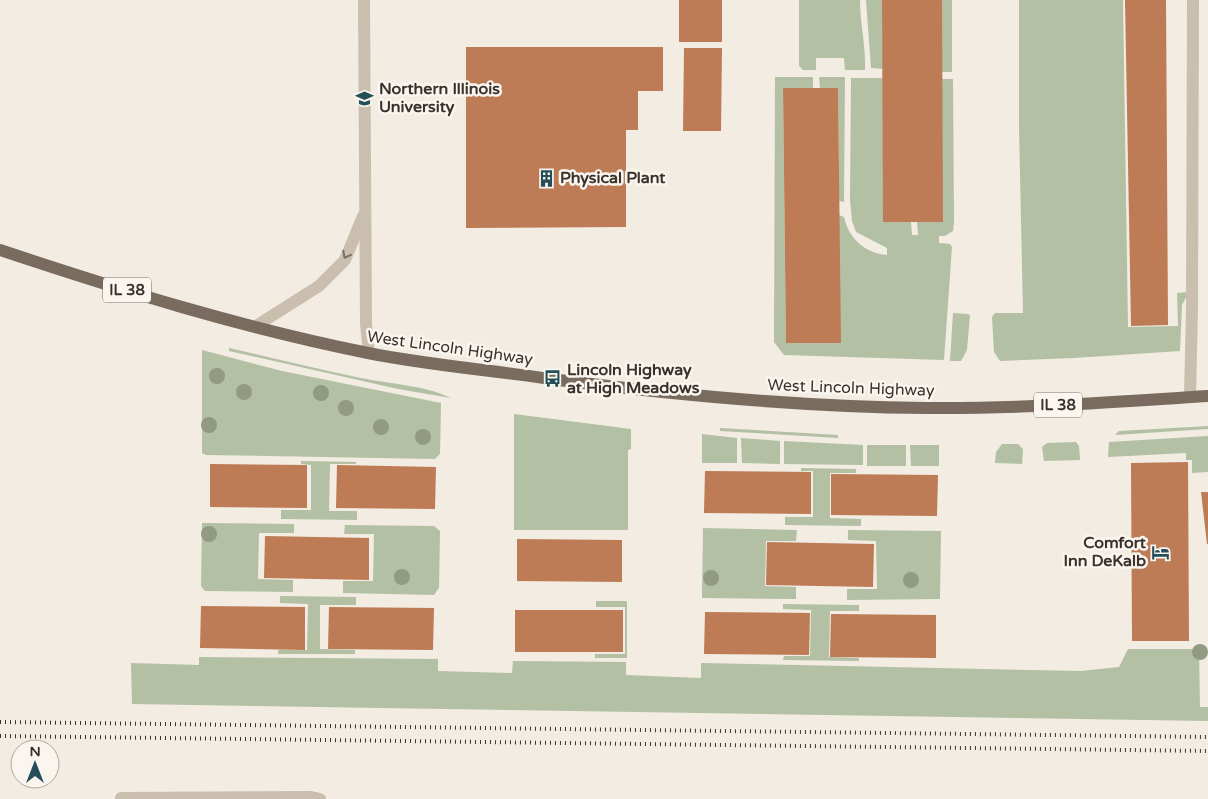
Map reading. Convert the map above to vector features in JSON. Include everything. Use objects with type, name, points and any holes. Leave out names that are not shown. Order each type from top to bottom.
[{"type":"main road","name":"West Lincoln Highway","points":[[0,250],[150,297],[256,326],[369,353],[587,384],[699,396],[810,404],[926,408],[1045,406],[1208,396]]},
{"type":"street","points":[[364,0],[366,324],[369,353]]},
{"type":"street","points":[[1190,398],[1193,0]]},
{"type":"street","points":[[256,326],[319,286],[345,260],[365,211]]},
{"type":"street","points":[[121,798],[311,797],[320,799]]},
{"type":"green space","points":[[799,0],[860,0],[865,70],[845,70],[844,58],[816,58],[816,70],[803,70],[799,66]]},
{"type":"green space","points":[[866,0],[882,0],[883,69],[871,68]]},
{"type":"green space","points":[[942,0],[952,0],[952,72],[942,72]]},
{"type":"green space","points":[[1019,0],[1123,0],[1128,327],[1178,326],[1177,293],[1189,292],[1182,305],[1180,351],[1000,361],[994,352],[992,317],[995,313],[1023,313],[1019,128]]},
{"type":"green space","points":[[775,77],[813,77],[813,88],[783,89],[786,342],[839,215],[844,217],[846,225],[859,244],[879,254],[887,255],[887,248],[856,232],[852,221],[850,200],[851,78],[883,78],[883,222],[911,222],[912,235],[918,235],[917,222],[942,79],[953,79],[954,222],[953,231],[945,236],[939,236],[939,243],[950,244],[952,247],[944,360],[784,355],[774,342]]},
{"type":"green space","points":[[819,77],[845,77],[844,202],[839,201],[838,88],[820,88]]},
{"type":"green space","points":[[953,313],[970,315],[967,350],[961,361],[950,361]]},
{"type":"green space","points":[[229,348],[361,378],[430,390],[451,398],[398,389],[229,351]]},
{"type":"green space","points":[[202,350],[282,371],[441,403],[440,454],[435,459],[206,455],[202,453]]},
{"type":"green space","points":[[514,414],[631,429],[631,449],[628,450],[628,530],[514,530]]},
{"type":"green space","points":[[1208,426],[1208,429],[1115,435],[1119,431]]},
{"type":"green space","points":[[720,428],[838,435],[838,438],[720,431]]},
{"type":"green space","points":[[702,434],[737,438],[737,463],[702,463]]},
{"type":"green space","points":[[1208,436],[1208,472],[1192,473],[1192,460],[1186,460],[1186,453],[1108,457],[1109,442]]},
{"type":"green space","points":[[741,438],[780,441],[780,464],[742,463]]},
{"type":"green space","points":[[784,441],[863,445],[863,465],[784,464]]},
{"type":"green space","points":[[1076,442],[1079,446],[1080,460],[1044,461],[1042,447],[1047,443]]},
{"type":"green space","points":[[1002,444],[1018,444],[1023,449],[1022,464],[995,463],[996,452]]},
{"type":"green space","points":[[867,445],[906,445],[906,466],[867,466]]},
{"type":"green space","points":[[910,445],[939,445],[939,466],[911,466]]},
{"type":"green space","points":[[301,461],[356,462],[356,464],[330,464],[329,511],[357,511],[357,520],[281,519],[281,510],[311,510],[311,465],[301,464]]},
{"type":"green space","points":[[801,468],[856,469],[856,473],[830,473],[830,518],[861,519],[861,526],[785,525],[785,517],[813,517],[813,471],[801,471]]},
{"type":"green space","points":[[202,523],[294,524],[294,533],[259,533],[258,579],[293,580],[293,592],[205,591],[201,586]]},
{"type":"green space","points":[[345,525],[434,526],[440,531],[439,588],[434,595],[343,593],[343,581],[373,581],[374,534],[344,534]]},
{"type":"green space","points":[[703,528],[797,530],[796,541],[766,541],[765,586],[796,587],[796,599],[702,598]]},
{"type":"green space","points":[[848,530],[941,531],[940,599],[847,600],[847,589],[877,589],[876,541],[848,540]]},
{"type":"green space","points":[[280,596],[356,597],[356,605],[320,605],[320,649],[355,650],[355,654],[278,654],[278,650],[307,650],[308,604],[280,603]]},
{"type":"green space","points":[[596,601],[627,601],[627,658],[595,658],[595,654],[625,654],[625,607],[596,607]]},
{"type":"green space","points":[[783,604],[859,605],[859,611],[830,611],[829,657],[859,658],[859,661],[783,660],[784,656],[810,656],[811,610],[783,609]]},
{"type":"green space","points":[[1128,649],[1199,649],[1200,707],[1208,707],[1208,721],[132,704],[131,663],[199,665],[199,657],[438,659],[438,671],[512,673],[513,661],[626,662],[626,675],[701,678],[701,663],[1081,671],[1119,667]]},
{"type":"building","points":[[679,0],[722,0],[722,42],[679,42]]},
{"type":"building","points":[[882,0],[942,0],[943,222],[883,222]]},
{"type":"building","points":[[1125,0],[1166,0],[1168,325],[1131,326]]},
{"type":"building","name":"Physical Plant","points":[[466,47],[663,47],[663,91],[638,91],[638,130],[626,130],[626,227],[466,228]]},
{"type":"building","points":[[684,48],[722,48],[721,131],[683,131]]},
{"type":"building","points":[[783,88],[838,88],[841,343],[786,343]]},
{"type":"building","name":"Comfort Inn DeKalb","points":[[1188,462],[1189,641],[1132,641],[1131,463]]},
{"type":"building","points":[[210,464],[307,465],[307,508],[210,507]]},
{"type":"building","points":[[337,465],[436,467],[435,509],[336,508]]},
{"type":"building","points":[[705,471],[811,472],[811,514],[704,513]]},
{"type":"building","points":[[831,474],[938,475],[937,516],[831,515]]},
{"type":"building","points":[[1201,492],[1208,492],[1208,544],[1207,544]]},
{"type":"building","points":[[265,536],[369,538],[369,580],[264,578]]},
{"type":"building","points":[[517,539],[622,540],[622,582],[517,581]]},
{"type":"building","points":[[767,542],[874,544],[873,587],[766,585]]},
{"type":"building","points":[[201,606],[305,607],[305,650],[200,648]]},
{"type":"building","points":[[329,607],[434,608],[433,650],[328,649]]},
{"type":"building","points":[[515,610],[623,610],[623,652],[515,652]]},
{"type":"building","points":[[705,612],[810,613],[809,655],[704,654]]},
{"type":"building","points":[[831,614],[936,615],[936,658],[830,657]]},
{"type":"railway","points":[[0,722],[1208,737]]},
{"type":"railway","points":[[0,736],[1208,751]]},
{"type":"place","name":"Northern Illinois University","points":[[365,98]]},
{"type":"place","name":"Physical Plant","points":[[546,178]]},
{"type":"place","name":"Lincoln Highway at High Meadows","points":[[553,379]]},
{"type":"place","name":"Comfort Inn DeKalb","points":[[1160,552]]}]
